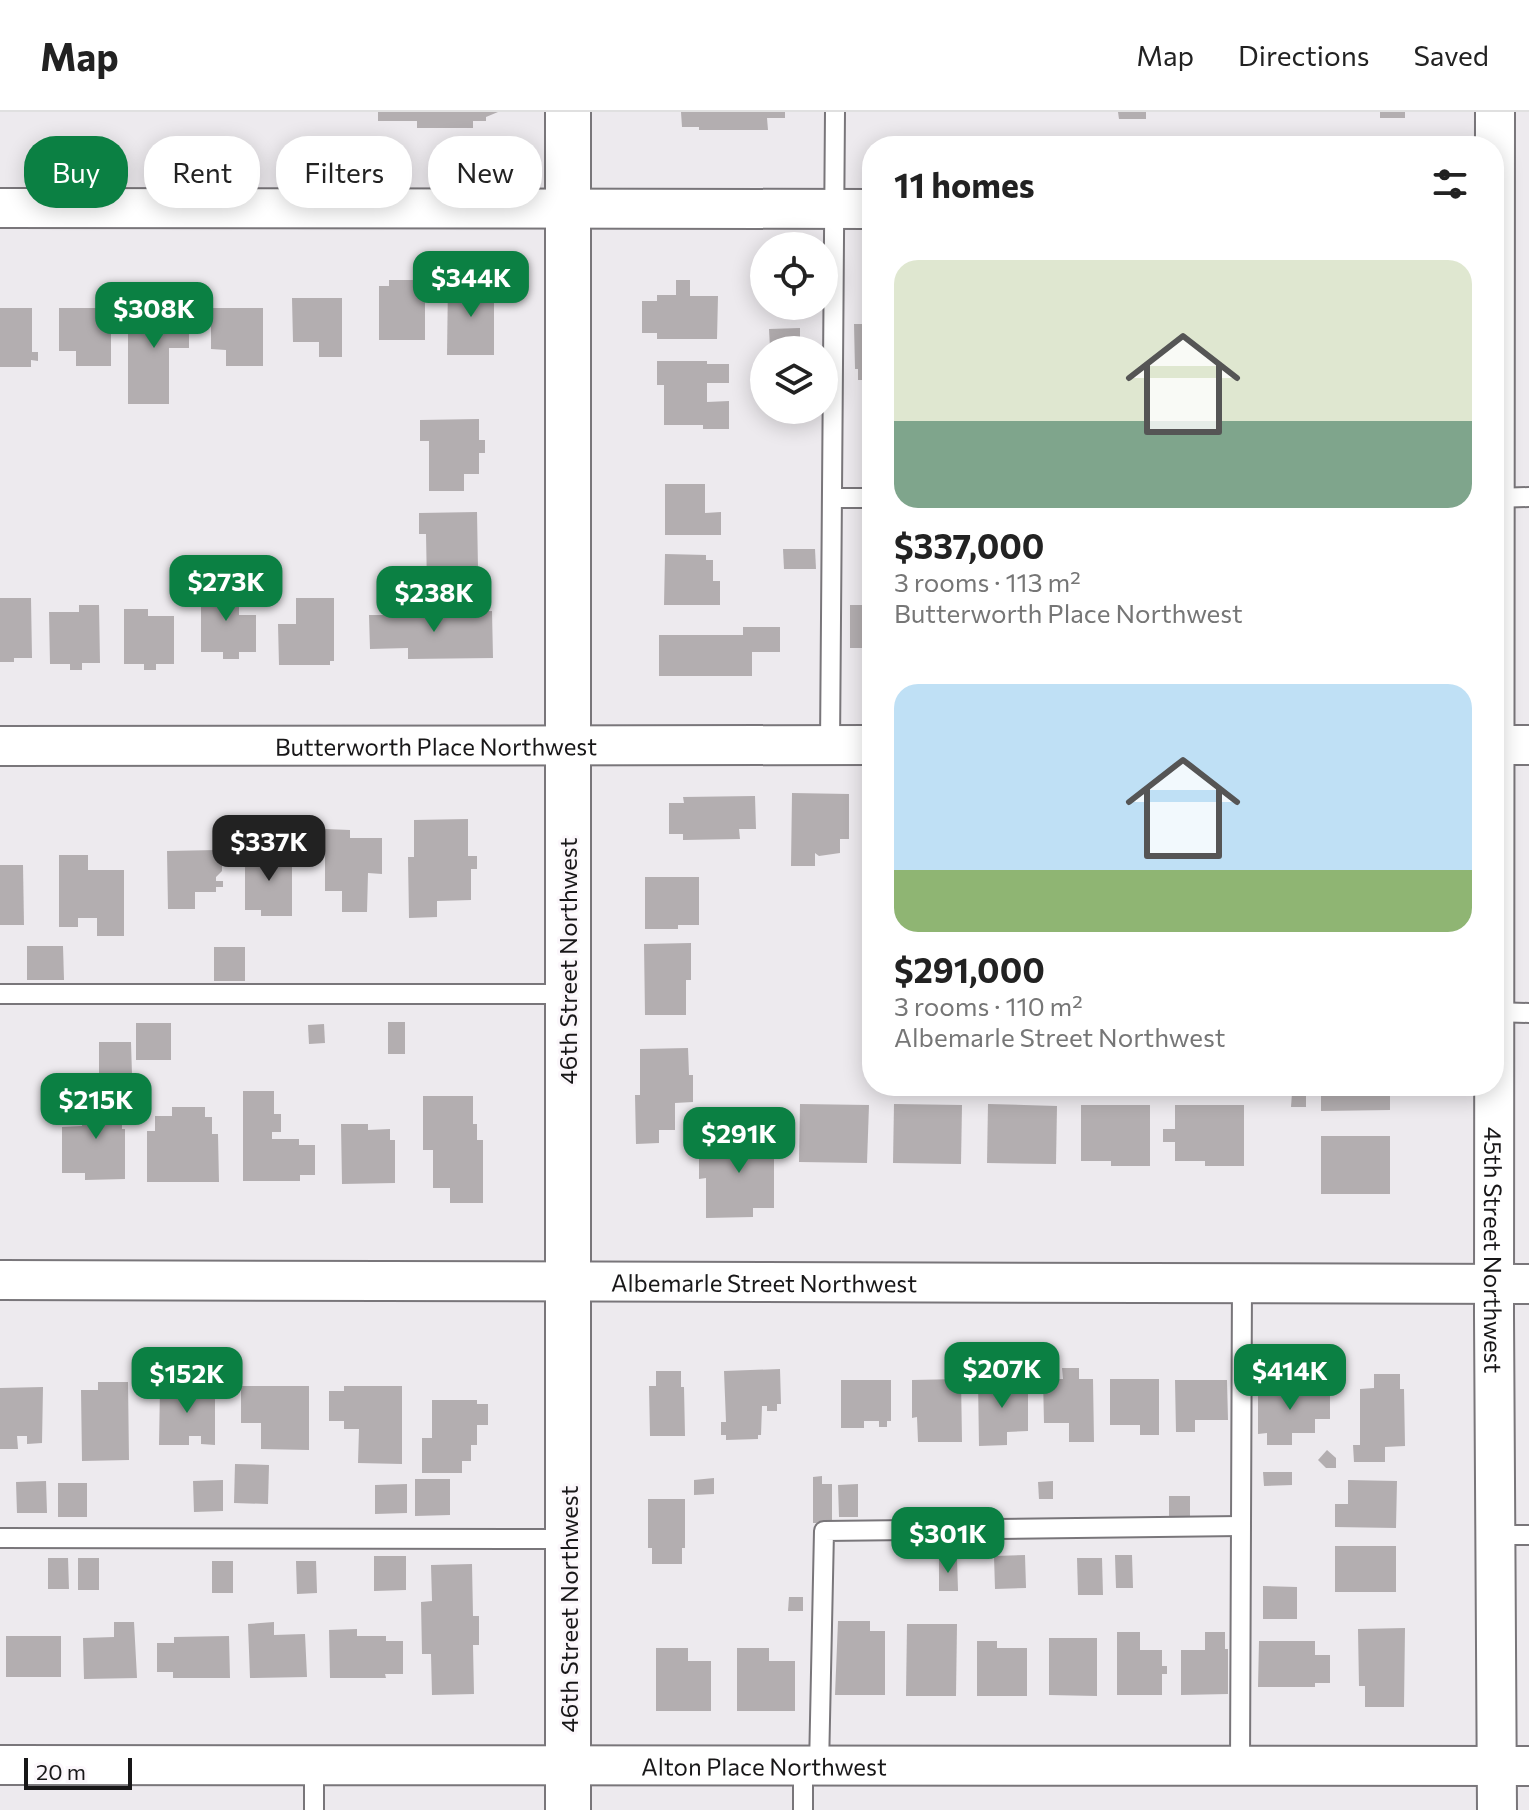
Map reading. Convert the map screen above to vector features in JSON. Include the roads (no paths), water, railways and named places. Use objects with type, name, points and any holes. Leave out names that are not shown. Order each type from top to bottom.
[{"type":"street","name":"46th Street Northwest","points":[[568,112],[568,1810]]},
{"type":"street","name":"45th Street Northwest","points":[[1495,112],[1498,136]]},
{"type":"street","points":[[0,208],[862,209]]},
{"type":"street","name":"45th Street Northwest","points":[[1504,257],[1506,209]]},
{"type":"street","name":"Butterworth Place Northwest","points":[[0,746],[862,745]]},
{"type":"street","points":[[1504,745],[1529,745]]},
{"type":"street","name":"45th Street Northwest","points":[[1497,1810],[1513,1766],[1511,1284],[1499,1096]]},
{"type":"street","name":"Albemarle Street Northwest","points":[[0,1280],[1511,1284]]},
{"type":"street","name":"Alton Place Northwest","points":[[0,1765],[1513,1766]]},
{"type":"lane","points":[[830,745],[835,112]]},
{"type":"lane","points":[[1504,498],[1529,497]]},
{"type":"lane","points":[[832,498],[862,498]]},
{"type":"lane","points":[[0,994],[567,994]]},
{"type":"lane","points":[[1504,1012],[1529,1013]]},
{"type":"lane","points":[[1240,1766],[1242,1284]]},
{"type":"lane","points":[[803,1810],[811,1767],[824,1531],[1240,1526]]},
{"type":"lane","points":[[0,1538],[568,1539]]},
{"type":"lane","points":[[314,1767],[314,1810]]}]
